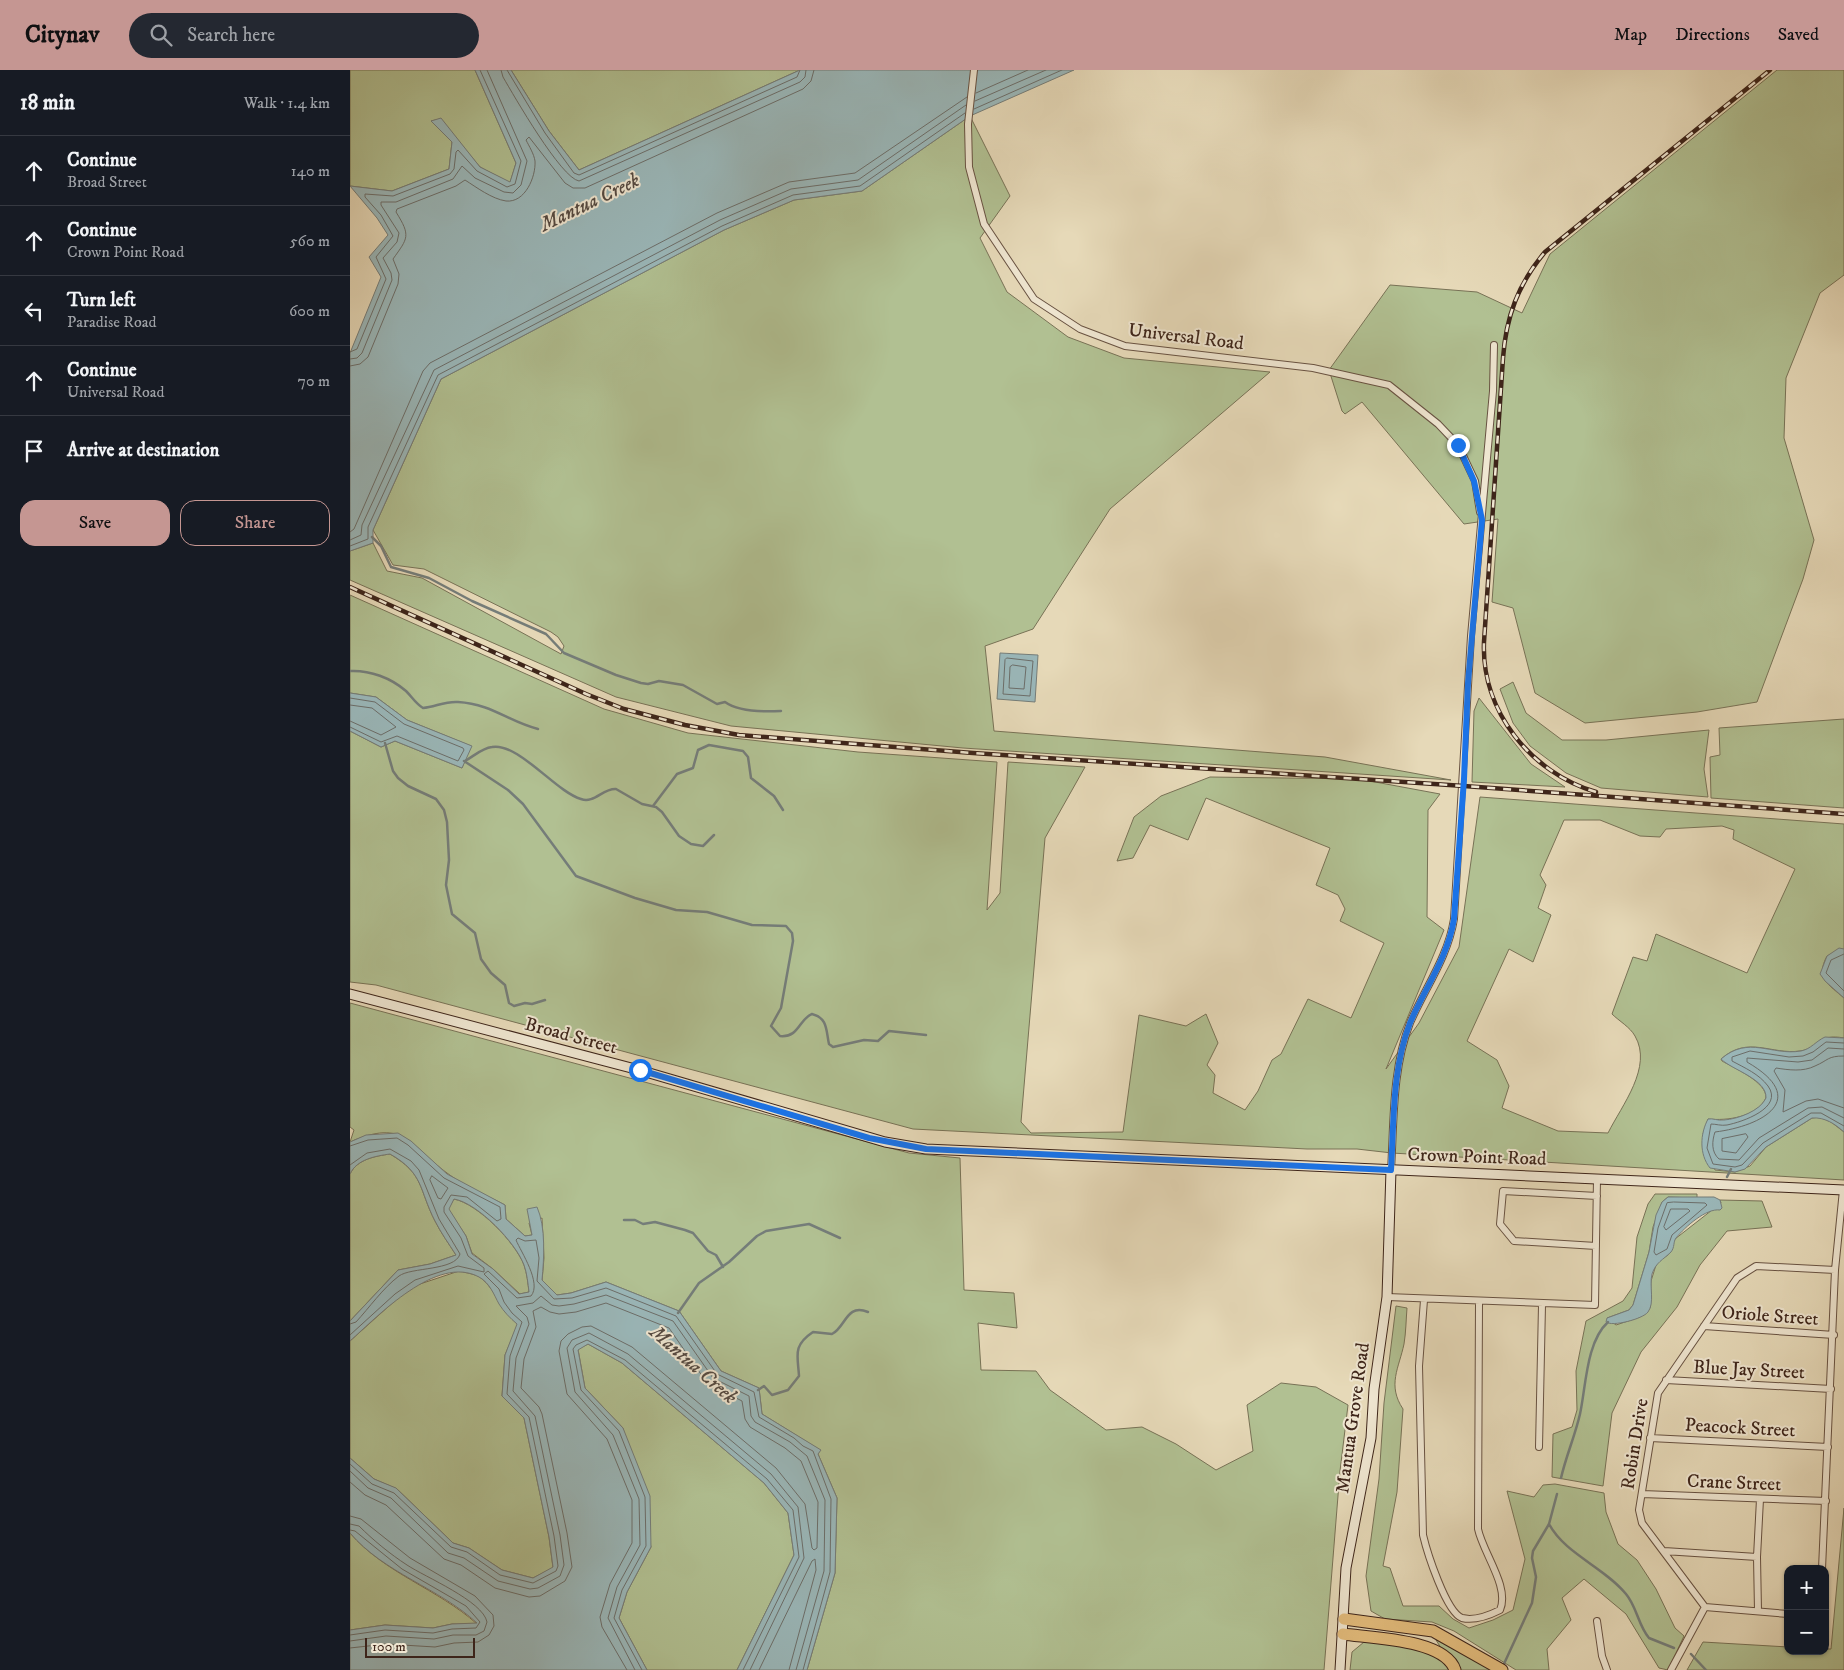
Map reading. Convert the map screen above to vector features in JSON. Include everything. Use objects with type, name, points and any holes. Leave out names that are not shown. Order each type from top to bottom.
[{"type":"highway","points":[[1344,1619],[1433,1631],[1502,1670]]},
{"type":"highway","points":[[1343,1634],[1420,1644],[1435,1649],[1454,1666],[1455,1670]]},
{"type":"main road","name":"Broad Street","points":[[350,994],[640,1070],[783,1114]]},
{"type":"main road","name":"Crown Point Road","points":[[783,1114],[885,1142],[926,1149],[1843,1190]]},
{"type":"main road","name":"Mantua Grove Road","points":[[1340,1670],[1346,1568],[1371,1438],[1374,1389],[1387,1297],[1391,1170]]},
{"type":"street","name":"Universal Road","points":[[974,70],[968,124],[969,167],[984,224],[1034,299],[1080,329],[1125,346],[1314,368],[1388,386],[1438,424],[1458,445],[1474,481],[1482,520]]},
{"type":"street","points":[[1391,1170],[1400,1056],[1410,1024],[1451,940],[1454,919],[1469,674],[1493,391],[1494,345]]},
{"type":"street","points":[[1387,1297],[1424,1300],[1595,1305],[1597,1179]]},
{"type":"street","points":[[1822,1565],[1834,1335],[1835,1270],[1843,1190]]},
{"type":"street","points":[[1596,1246],[1514,1241],[1500,1224],[1503,1191],[1597,1196]]},
{"type":"street","name":"Robin Drive","points":[[1705,1607],[1642,1523],[1639,1510],[1658,1393],[1737,1278],[1756,1266],[1835,1270]]},
{"type":"street","points":[[1424,1300],[1419,1366],[1422,1535],[1426,1550],[1449,1605],[1456,1614],[1469,1618],[1500,1610],[1503,1602],[1502,1590],[1478,1530],[1479,1302]]},
{"type":"street","points":[[1539,1448],[1542,1304]]},
{"type":"street","name":"Oriole Street","points":[[1704,1326],[1834,1335]]},
{"type":"street","name":"Blue Jay Street","points":[[1666,1380],[1831,1389]]},
{"type":"street","name":"Peacock Street","points":[[1650,1438],[1828,1447]]},
{"type":"street","name":"Crane Street","points":[[1642,1494],[1826,1500]]},
{"type":"street","points":[[1758,1611],[1757,1557],[1760,1499]]},
{"type":"street","points":[[1664,1551],[1757,1557]]},
{"type":"street","points":[[1671,1670],[1705,1607],[1741,1612],[1758,1611],[1784,1614]]},
{"type":"street","points":[[1597,1621],[1602,1656],[1607,1670]]},
{"type":"green space","points":[[350,70],[475,70],[516,163],[510,183],[480,167],[440,119],[431,121],[452,142],[449,169],[392,191],[350,186]]},
{"type":"green space","points":[[511,70],[800,70],[579,170],[549,131]]},
{"type":"green space","points":[[1777,70],[1844,70],[1844,275],[1820,293],[1786,378],[1784,438],[1814,540],[1803,579],[1757,702],[1697,712],[1585,723],[1535,693],[1513,608],[1492,602],[1498,519],[1464,524],[1362,402],[1345,414],[1342,411],[1329,370],[1390,285],[1477,292],[1522,313],[1550,254]]},
{"type":"green space","points":[[970,116],[1010,196],[980,238],[1007,292],[1068,337],[1124,358],[1270,372],[1110,509],[1033,629],[985,646],[994,731],[1325,757],[1451,780],[963,748],[731,726],[616,697],[350,580],[350,551],[373,543],[387,571],[422,578],[561,654],[564,646],[558,637],[551,632],[424,569],[393,565],[373,530],[441,379],[724,230],[794,200],[862,191]]},
{"type":"green space","points":[[350,595],[604,709],[688,733],[858,752],[997,762],[987,910],[1000,893],[1008,762],[1085,767],[1045,838],[1021,1122],[1031,1133],[1123,1132],[1139,1015],[1186,1026],[1206,1014],[1218,1043],[1207,1065],[1215,1075],[1213,1093],[1245,1110],[1258,1091],[1272,1060],[1281,1054],[1308,999],[1351,1018],[1384,943],[1340,921],[1345,909],[1338,895],[1316,885],[1330,848],[1206,798],[1188,840],[1150,825],[1133,858],[1117,861],[1134,817],[1161,796],[1210,777],[1359,779],[1440,794],[1428,810],[1427,917],[1444,930],[1386,1069],[1419,1023],[1459,947],[1480,797],[1844,824],[1844,949],[1827,956],[1822,970],[1825,980],[1844,998],[1844,1038],[1824,1039],[1812,1047],[1800,1051],[1789,1052],[1750,1047],[1731,1052],[1721,1059],[1722,1061],[1756,1081],[1765,1092],[1766,1098],[1756,1110],[1749,1114],[1724,1119],[1708,1119],[1703,1134],[1715,1170],[1735,1172],[1750,1166],[1766,1147],[1812,1118],[1819,1117],[1831,1122],[1844,1132],[1844,1180],[1392,1153],[1357,1149],[1307,1149],[913,1129],[376,985],[350,982],[350,731],[381,747],[395,741],[462,768],[471,746],[407,720],[376,697],[350,693]],"holes":[[[1564,820],[1600,820],[1640,836],[1660,837],[1666,829],[1722,826],[1734,830],[1733,839],[1795,869],[1747,973],[1656,934],[1647,961],[1633,957],[1612,1014],[1633,1033],[1640,1048],[1638,1073],[1634,1086],[1608,1133],[1558,1131],[1502,1108],[1509,1086],[1497,1060],[1467,1041],[1509,949],[1533,962],[1551,915],[1538,908],[1546,885],[1540,875]]]},
{"type":"green space","points":[[1513,682],[1526,713],[1562,740],[1606,740],[1709,730],[1704,769],[1708,797],[1601,788],[1566,773],[1530,746],[1513,723],[1500,689]]},
{"type":"green space","points":[[1479,698],[1531,764],[1565,787],[1472,782],[1474,711]]},
{"type":"green space","points":[[1844,719],[1844,808],[1711,798],[1710,757],[1720,755],[1719,728]]},
{"type":"green space","points":[[350,1003],[909,1153],[960,1158],[964,1290],[1014,1293],[1017,1328],[978,1323],[981,1370],[1036,1371],[1050,1390],[1106,1430],[1142,1427],[1176,1444],[1216,1470],[1253,1451],[1247,1405],[1281,1383],[1316,1387],[1348,1405],[1340,1471],[1324,1670],[807,1670],[835,1573],[837,1498],[818,1454],[820,1450],[762,1414],[759,1388],[721,1371],[679,1311],[606,1282],[571,1293],[557,1295],[542,1281],[544,1258],[542,1218],[529,1223],[532,1235],[525,1236],[506,1219],[505,1205],[454,1178],[405,1138],[395,1134],[368,1135],[350,1142],[354,1130],[350,1127]]},
{"type":"green space","points":[[390,1154],[415,1176],[435,1221],[456,1255],[430,1264],[398,1270],[350,1321],[350,1174],[362,1162],[373,1157]]},
{"type":"green space","points":[[1655,1194],[1697,1194],[1697,1198],[1668,1197],[1662,1202],[1653,1227],[1649,1252],[1633,1305],[1629,1310],[1607,1318],[1616,1325],[1640,1317],[1650,1308],[1651,1281],[1657,1262],[1668,1255],[1675,1239],[1721,1203],[1720,1200],[1762,1201],[1772,1227],[1727,1231],[1700,1265],[1677,1307],[1641,1352],[1612,1413],[1603,1486],[1552,1477],[1553,1434],[1572,1427],[1577,1410],[1576,1371],[1586,1321],[1623,1301],[1632,1288],[1637,1237],[1648,1204]]},
{"type":"green space","points":[[454,1199],[474,1208],[495,1225],[513,1246],[524,1265],[529,1292],[520,1294],[472,1253],[466,1236],[448,1209]]},
{"type":"green space","points":[[459,1271],[481,1278],[507,1313],[518,1324],[505,1355],[502,1396],[524,1418],[549,1537],[553,1568],[533,1578],[502,1570],[469,1548],[453,1543],[397,1489],[374,1479],[350,1458],[350,1341],[399,1297],[417,1285]]},
{"type":"green space","points":[[1396,1306],[1407,1308],[1404,1344],[1395,1384],[1398,1400],[1403,1409],[1397,1492],[1383,1566],[1390,1568],[1403,1606],[1439,1606],[1453,1619],[1469,1628],[1493,1620],[1513,1610],[1525,1559],[1507,1491],[1534,1497],[1543,1485],[1555,1484],[1604,1493],[1606,1512],[1618,1544],[1637,1560],[1656,1589],[1675,1628],[1684,1636],[1668,1670],[1659,1668],[1626,1614],[1584,1579],[1562,1598],[1571,1620],[1547,1649],[1549,1670],[1516,1670],[1454,1631],[1432,1622],[1385,1619],[1371,1611],[1366,1576],[1379,1479],[1384,1403]]},
{"type":"green space","points":[[588,1344],[622,1363],[764,1483],[788,1513],[794,1555],[737,1670],[647,1670],[619,1618],[627,1592],[651,1547],[623,1428],[585,1388],[578,1349]]},
{"type":"green space","points":[[1844,1508],[1844,1670],[1687,1670],[1703,1642],[1784,1647],[1784,1655],[1829,1655],[1829,1649],[1831,1649]]},
{"type":"green space","points":[[350,1533],[379,1559],[462,1612],[477,1624],[452,1624],[433,1628],[385,1625],[350,1630]]},
{"type":"green space","points":[[1436,1640],[1465,1651],[1491,1670],[1460,1670]]},
{"type":"green space","points":[[1364,1642],[1400,1645],[1423,1650],[1443,1661],[1451,1670],[1350,1670],[1352,1652]]},
{"type":"water","name":"Mantua Creek","points":[[475,70],[511,70],[549,131],[579,170],[800,70],[1074,70],[970,116],[862,191],[794,200],[724,230],[441,379],[373,530],[373,543],[350,551],[350,353],[381,277],[369,257],[388,235],[377,218],[350,186],[392,191],[449,169],[452,142],[431,121],[441,118],[480,167],[510,182],[516,163]]},
{"type":"water","points":[[1000,653],[1038,655],[1035,702],[997,699]]},
{"type":"water","points":[[350,693],[376,697],[407,720],[472,746],[462,768],[395,741],[381,747],[350,731]]},
{"type":"water","points":[[1839,948],[1844,949],[1844,998],[1820,974],[1827,956]]},
{"type":"water","points":[[1825,1037],[1844,1038],[1844,1132],[1830,1122],[1812,1118],[1766,1147],[1745,1169],[1735,1172],[1710,1168],[1702,1150],[1703,1131],[1708,1119],[1722,1120],[1742,1116],[1759,1107],[1766,1098],[1765,1091],[1761,1085],[1721,1059],[1741,1048],[1751,1047],[1790,1052],[1801,1051],[1808,1049]]},
{"type":"water","name":"Mantua Creek","points":[[398,1133],[411,1141],[447,1174],[505,1205],[506,1219],[525,1236],[532,1235],[527,1209],[537,1207],[543,1233],[542,1280],[557,1295],[571,1293],[606,1282],[679,1311],[721,1371],[759,1388],[762,1414],[821,1450],[818,1454],[837,1498],[835,1573],[807,1670],[737,1670],[794,1555],[788,1513],[764,1483],[622,1363],[588,1344],[578,1350],[585,1388],[623,1428],[650,1496],[651,1547],[627,1592],[619,1618],[647,1670],[350,1670],[350,1630],[385,1625],[433,1628],[452,1624],[477,1623],[446,1600],[379,1559],[350,1533],[350,1458],[374,1479],[396,1488],[453,1543],[469,1548],[502,1570],[533,1578],[553,1567],[549,1537],[524,1418],[502,1396],[505,1355],[517,1324],[503,1310],[486,1282],[479,1277],[463,1272],[445,1274],[427,1281],[409,1291],[392,1304],[350,1341],[350,1321],[398,1270],[430,1264],[456,1255],[435,1221],[415,1175],[401,1161],[390,1154],[373,1157],[357,1165],[350,1174],[350,1142],[366,1135]],"holes":[[[454,1199],[464,1202],[485,1216],[513,1246],[524,1265],[529,1292],[519,1294],[493,1269],[472,1254],[466,1236],[449,1209]]]},
{"type":"water","points":[[1668,1197],[1714,1197],[1720,1200],[1722,1208],[1702,1215],[1676,1238],[1671,1252],[1660,1262],[1652,1274],[1652,1299],[1650,1308],[1645,1315],[1627,1322],[1614,1324],[1606,1322],[1607,1318],[1629,1310],[1633,1305],[1649,1252],[1656,1215],[1662,1202]]},
{"type":"waterway","points":[[372,537],[381,546],[391,567],[429,578],[472,601],[546,634],[564,653],[616,675],[641,683],[648,684],[659,681],[683,685],[717,704],[725,702],[744,710],[781,711]]},
{"type":"waterway","points":[[350,671],[373,673],[387,679],[400,686],[423,708],[453,702],[470,703],[538,729]]},
{"type":"waterway","points":[[385,743],[393,771],[398,778],[408,786],[436,799],[444,810],[447,822],[449,860],[446,885],[452,914],[475,933],[481,959],[491,973],[505,985],[509,1003],[514,1006],[545,1000]]},
{"type":"waterway","points":[[653,806],[677,774],[693,768],[698,750],[709,745],[743,751],[748,757],[751,778],[774,796],[783,810]]},
{"type":"waterway","points":[[465,761],[485,749],[492,747],[502,748],[525,759],[571,795],[586,800],[611,789],[616,789],[642,804],[656,807],[662,812],[679,836],[691,844],[703,846],[714,835]]},
{"type":"waterway","points":[[464,761],[508,790],[523,804],[576,876],[635,898],[676,910],[707,912],[752,925],[786,926],[792,933],[793,941],[781,1008],[771,1026],[780,1036],[791,1034],[812,1014],[824,1022],[829,1044],[833,1047],[864,1040],[878,1041],[889,1031],[926,1035]]},
{"type":"waterway","points":[[1727,1177],[1731,1169]]},
{"type":"waterway","points":[[624,1220],[635,1220],[643,1224],[655,1222],[693,1233],[708,1251],[716,1255],[723,1267]]},
{"type":"waterway","points":[[678,1313],[699,1283],[729,1262],[757,1236],[766,1231],[809,1224],[840,1238]]},
{"type":"waterway","points":[[758,1390],[764,1386],[772,1395],[788,1390],[799,1376],[797,1357],[799,1347],[806,1337],[813,1332],[832,1334],[837,1331],[851,1313],[861,1310],[868,1312]]},
{"type":"waterway","points":[[1561,1478],[1580,1414],[1591,1353],[1595,1341],[1608,1322]]},
{"type":"waterway","points":[[1503,1666],[1532,1603],[1536,1577],[1532,1558],[1533,1551],[1549,1524],[1557,1494]]},
{"type":"waterway","points":[[1549,1524],[1565,1544],[1617,1584],[1626,1594],[1649,1638],[1674,1648]]},
{"type":"waterway","points":[[1691,1654],[1706,1670]]},
{"type":"railway","points":[[1596,792],[1572,783],[1551,770],[1531,754],[1514,736],[1501,715],[1491,692],[1485,667],[1484,642],[1503,358],[1510,315],[1527,276],[1545,252],[1770,70]]},
{"type":"railway","points":[[350,587],[586,694],[624,709],[685,725],[739,735],[1844,814]]},
{"type":"route","points":[[640,1070],[869,1138],[926,1149],[1391,1170],[1400,1056],[1410,1024],[1451,940],[1454,919],[1464,779],[1471,636],[1482,520],[1474,481],[1458,445]]}]
